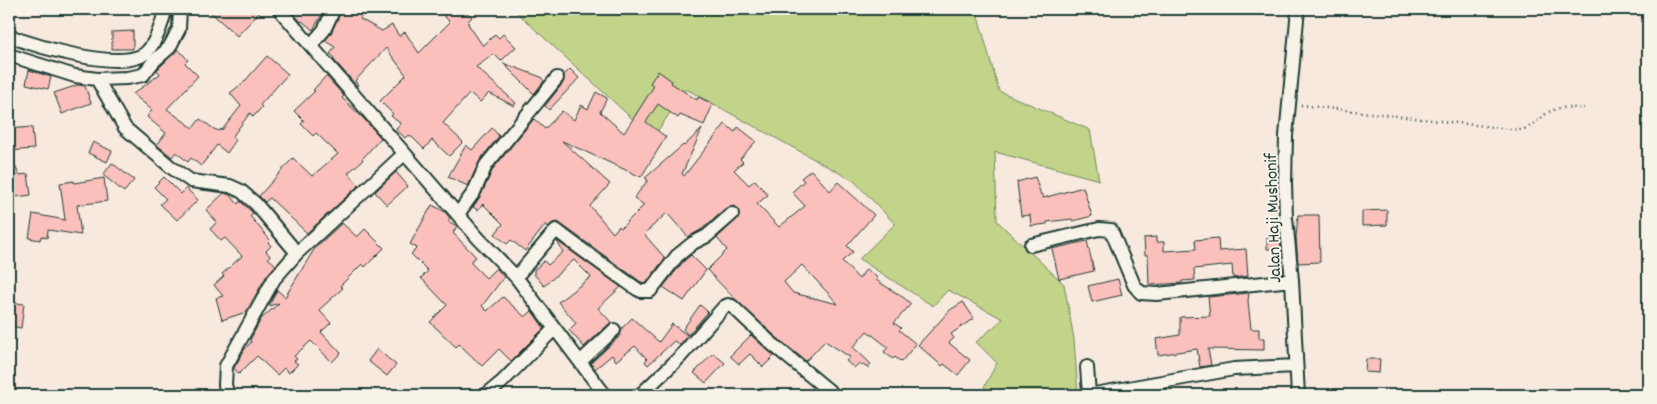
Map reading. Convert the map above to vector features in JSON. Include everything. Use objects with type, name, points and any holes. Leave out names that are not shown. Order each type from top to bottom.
[{"type":"street","points":[[9,36],[72,55],[121,60],[143,56],[156,39],[165,9]]},
{"type":"street","points":[[9,55],[75,76],[97,79],[127,78],[143,75],[154,61],[169,48],[179,29],[180,9]]},
{"type":"street","points":[[278,9],[479,239],[516,277],[604,395]]},
{"type":"street","points":[[311,45],[324,30],[334,9]]},
{"type":"street","name":"Jalan Haji Mushonif","points":[[1298,9],[1286,136],[1285,182],[1298,395]]},
{"type":"street","points":[[458,214],[474,192],[486,165],[557,78]]},
{"type":"street","points":[[97,79],[124,128],[172,168],[191,181],[230,186],[241,191],[256,204],[298,253]]},
{"type":"street","points":[[228,395],[224,385],[226,366],[274,279],[298,253],[404,154]]},
{"type":"street","points":[[516,277],[556,230],[566,235],[588,254],[637,289],[650,291],[677,256],[693,243],[708,236],[732,214]]},
{"type":"street","points":[[1031,245],[1099,229],[1111,230],[1134,284],[1141,293],[1157,294],[1292,280]]},
{"type":"street","points":[[640,395],[679,358],[724,307],[728,305],[732,306],[771,343],[834,395]]},
{"type":"street","points":[[486,395],[502,382],[554,329]]},
{"type":"street","points":[[580,362],[614,330]]},
{"type":"street","points":[[1087,367],[1089,395],[1234,369],[1296,366]]},
{"type":"path","points":[[1290,104],[1519,130],[1527,128],[1555,109],[1584,108]]},
{"type":"green space","points":[[513,9],[976,9],[999,91],[1090,130],[1099,180],[995,152],[997,221],[1064,284],[1074,339],[1078,395],[996,395],[984,387],[997,363],[976,342],[1003,319],[948,290],[933,306],[859,259],[895,224],[854,181],[686,89],[653,138]]},
{"type":"building","points":[[207,9],[263,9],[237,36]]},
{"type":"building","points":[[290,9],[325,9],[313,30],[301,22]]},
{"type":"building","points":[[342,9],[366,9],[360,19],[382,31],[392,25],[399,36],[405,32],[419,53],[450,22],[437,9],[463,9],[472,17],[467,22],[483,46],[495,34],[499,38],[503,34],[516,47],[501,61],[494,54],[476,67],[516,103],[514,106],[489,93],[480,102],[470,93],[443,123],[463,142],[449,156],[432,140],[424,149],[413,138],[408,135],[405,138],[396,129],[401,124],[391,116],[393,114],[380,101],[406,75],[386,48],[355,81],[357,86],[330,54],[335,47],[325,41],[331,33]]},
{"type":"building","points":[[133,31],[133,49],[112,49],[112,32]]},
{"type":"building","points":[[178,49],[188,60],[185,63],[198,76],[167,109],[193,128],[200,119],[214,129],[222,130],[241,106],[230,93],[244,82],[267,56],[288,74],[260,105],[262,107],[253,117],[250,113],[232,137],[236,140],[227,153],[217,145],[201,166],[191,158],[188,162],[176,152],[172,157],[157,145],[166,133],[147,117],[152,110],[133,94],[160,74],[157,70]]},
{"type":"building","points":[[503,63],[541,77],[544,81],[534,94]]},
{"type":"building","points":[[570,69],[579,78],[549,110],[545,106],[563,83],[564,75]]},
{"type":"building","points":[[29,70],[51,77],[48,89],[26,84]]},
{"type":"building","points":[[658,71],[672,81],[671,83],[697,100],[698,97],[713,104],[704,125],[680,115],[678,118],[658,104],[646,122],[666,137],[641,177],[562,141],[610,184],[590,206],[613,233],[619,226],[621,228],[644,205],[634,198],[648,180],[645,178],[683,145],[702,129],[682,174],[684,176],[725,124],[735,132],[738,127],[756,141],[740,159],[743,162],[734,170],[749,185],[755,180],[768,195],[757,204],[779,227],[805,206],[792,192],[804,181],[801,178],[811,170],[830,191],[838,182],[874,215],[847,246],[853,252],[842,261],[859,279],[866,269],[878,278],[876,280],[911,304],[894,323],[901,328],[899,330],[916,344],[901,362],[884,352],[888,347],[867,331],[853,347],[871,364],[868,368],[859,363],[854,368],[846,361],[850,357],[825,341],[806,361],[776,337],[735,299],[707,270],[727,250],[717,238],[739,217],[738,209],[734,206],[727,208],[702,229],[688,237],[667,213],[644,234],[665,258],[646,283],[641,282],[558,222],[548,227],[546,224],[525,251],[511,240],[507,244],[495,234],[503,224],[483,204],[478,210],[473,207],[493,169],[534,119],[545,129],[562,111],[574,120],[581,105],[588,109],[596,92],[607,98],[600,112],[624,133],[654,86],[650,83]],"holes":[[[802,265],[838,304],[793,293],[784,282]]]},
{"type":"building","points":[[326,76],[344,96],[342,98],[381,138],[363,160],[348,173],[359,185],[307,233],[270,198],[265,202],[259,196],[293,158],[312,176],[338,154],[316,133],[313,136],[301,124],[304,121],[294,111],[315,91],[313,90]]},
{"type":"building","points":[[78,85],[85,86],[91,103],[62,114],[54,93]]},
{"type":"building","points":[[32,127],[34,149],[9,151],[9,129]]},
{"type":"building","points":[[492,128],[499,136],[480,160],[468,186],[448,177],[466,145],[472,150]]},
{"type":"building","points":[[93,142],[112,151],[107,162],[88,153]]},
{"type":"building","points":[[9,151],[19,175],[28,174],[31,195],[9,198]]},
{"type":"building","points":[[112,163],[134,180],[124,192],[103,175]]},
{"type":"building","points":[[396,172],[408,186],[387,205],[375,192]]},
{"type":"building","points":[[164,177],[181,194],[186,188],[198,200],[177,220],[160,204],[166,199],[154,187]]},
{"type":"building","points":[[1035,177],[1043,198],[1083,187],[1092,216],[1073,221],[1072,219],[1031,226],[1030,215],[1021,216],[1017,182]]},
{"type":"building","points":[[104,178],[107,201],[77,205],[81,235],[48,230],[47,238],[41,236],[40,240],[29,238],[33,214],[65,220],[60,183],[74,181],[74,183]]},
{"type":"building","points":[[224,193],[230,195],[238,204],[240,201],[253,213],[250,216],[270,240],[268,242],[271,246],[266,251],[270,256],[268,258],[276,265],[267,275],[246,312],[222,320],[216,298],[223,296],[214,285],[224,276],[222,274],[242,256],[225,238],[221,241],[210,229],[217,222],[206,210]]},
{"type":"building","points":[[432,205],[444,211],[450,218],[448,221],[457,226],[453,233],[476,257],[470,262],[486,278],[496,268],[504,277],[482,306],[487,311],[503,297],[525,317],[532,311],[544,328],[511,361],[499,349],[482,366],[459,344],[456,347],[430,322],[447,305],[421,278],[428,271],[411,254],[417,248],[410,244]]},
{"type":"building","points":[[1387,210],[1387,225],[1362,226],[1362,211]]},
{"type":"building","points":[[1298,215],[1319,215],[1320,262],[1298,263],[1296,237]]},
{"type":"building","points":[[342,223],[357,237],[365,229],[384,248],[365,267],[362,264],[340,286],[343,288],[319,310],[331,323],[321,332],[341,353],[332,362],[311,341],[294,356],[297,359],[294,361],[298,364],[289,373],[284,368],[277,375],[257,356],[239,374],[234,368],[251,342],[250,340],[261,319],[279,303],[269,306],[277,290],[285,297],[315,248]]},
{"type":"building","points":[[1156,237],[1156,242],[1164,242],[1164,251],[1196,249],[1195,240],[1218,238],[1219,251],[1246,249],[1248,276],[1233,278],[1232,265],[1194,269],[1195,280],[1182,281],[1182,283],[1149,285],[1148,255],[1145,255],[1144,238]]},
{"type":"building","points":[[1267,238],[1280,238],[1281,249],[1267,249]]},
{"type":"building","points":[[557,241],[621,287],[598,308],[611,322],[584,347],[569,330],[576,323],[558,302],[591,277],[574,260],[544,286],[534,274],[534,270],[544,261],[548,265],[563,252]]},
{"type":"building","points":[[1087,241],[1094,271],[1059,279],[1052,249]]},
{"type":"building","points":[[691,255],[706,270],[684,301],[663,287]]},
{"type":"building","points":[[1118,279],[1122,295],[1092,302],[1088,286]]},
{"type":"building","points":[[1249,293],[1251,329],[1259,329],[1259,338],[1264,338],[1264,350],[1208,349],[1211,365],[1200,367],[1197,349],[1158,355],[1156,339],[1180,335],[1180,317],[1210,316],[1208,297]]},
{"type":"building","points":[[9,302],[24,304],[21,328],[9,326]]},
{"type":"building","points":[[963,302],[974,318],[951,334],[954,338],[949,343],[970,360],[958,375],[944,364],[942,366],[918,345],[950,310]]},
{"type":"building","points":[[700,305],[708,312],[688,335],[683,329]]},
{"type":"building","points":[[632,318],[659,342],[672,324],[687,335],[680,345],[674,341],[648,365],[645,362],[647,359],[635,346],[616,361],[612,355],[595,369],[591,363],[620,336],[622,328]]},
{"type":"building","points":[[751,335],[774,356],[763,367],[750,354],[739,364],[730,356]]},
{"type":"building","points":[[377,349],[396,365],[387,376],[368,361]]},
{"type":"building","points":[[713,353],[725,363],[706,383],[694,373]]},
{"type":"building","points":[[1366,359],[1380,359],[1379,373],[1365,372]]}]
